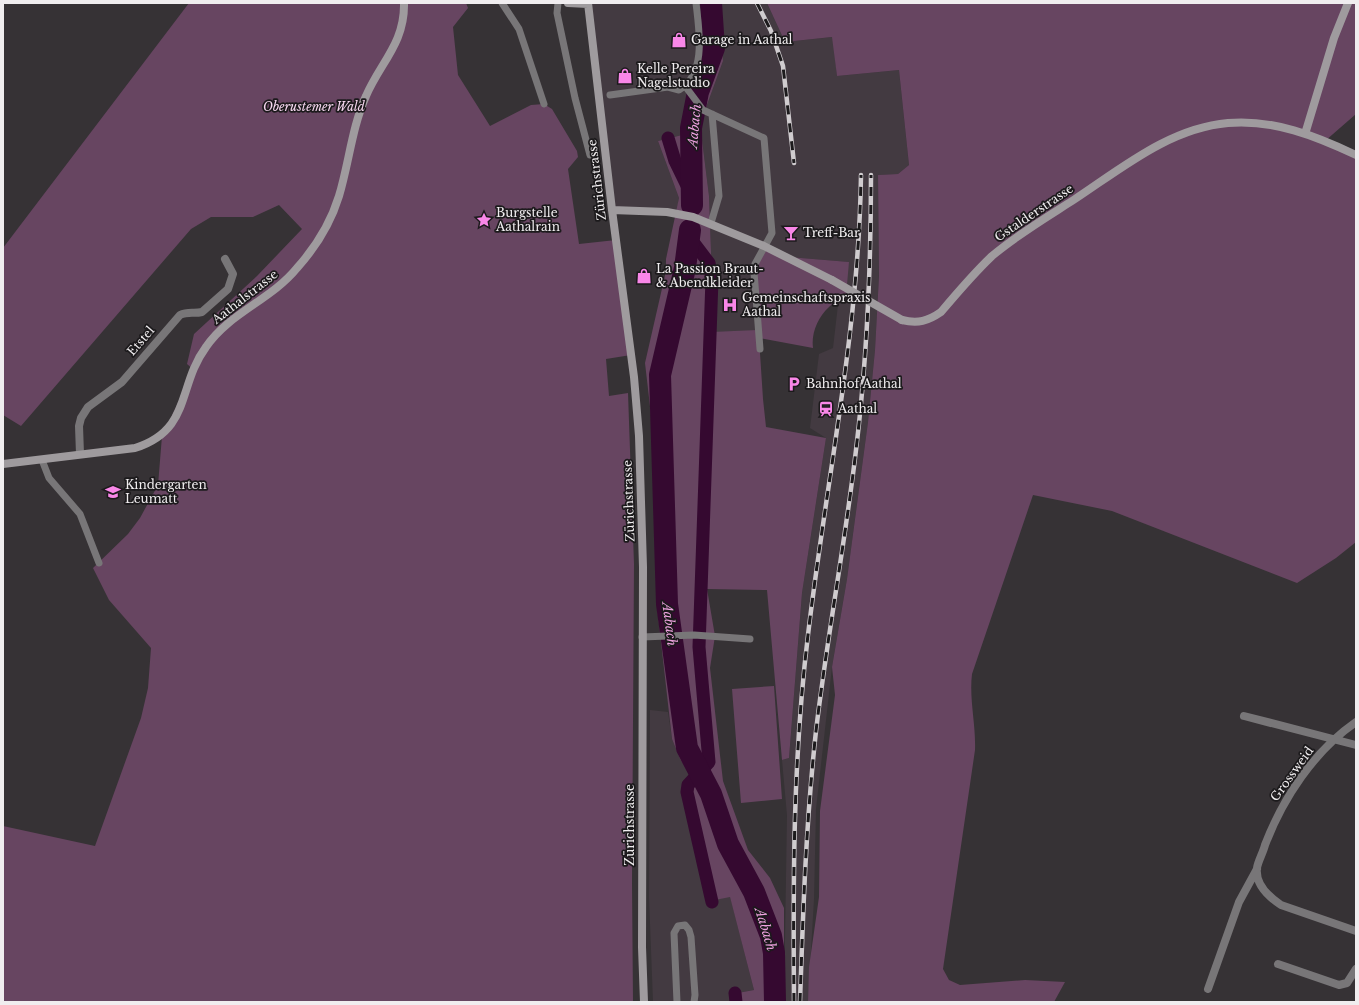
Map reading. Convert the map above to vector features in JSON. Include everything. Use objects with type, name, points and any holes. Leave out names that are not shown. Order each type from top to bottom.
[{"type":"street","name":"Aathalstrasse","points":[[3,464],[136,448],[150,444],[162,436],[172,426],[199,358],[213,337],[237,316],[281,285],[304,260],[323,231],[334,210],[339,196],[361,109],[366,96],[400,35],[403,23],[404,3]]},
{"type":"street","points":[[568,3],[588,4]]},
{"type":"street","points":[[1305,134],[1334,38],[1348,3]]},
{"type":"street","name":"Zürichstrasse","points":[[588,4],[612,210],[634,377],[641,491],[644,1002]]},
{"type":"street","name":"Gstalderstrasse","points":[[612,210],[676,213],[711,223],[764,246],[832,280],[902,320],[918,322],[933,317],[941,312],[980,268],[1018,235],[1153,148],[1184,133],[1227,123],[1265,124],[1305,134],[1356,155]]},
{"type":"street","name":"Etstel","points":[[80,454],[79,426],[88,407],[122,382],[180,315],[186,312],[202,312],[228,289],[233,274],[225,259]]},
{"type":"street","name":"Grossweid","points":[[1244,716],[1356,746]]},
{"type":"street","name":"Grossweid","points":[[1208,989],[1239,902],[1257,869],[1271,830],[1287,798],[1302,777],[1334,740],[1356,722]]},
{"type":"street","points":[[1257,869],[1264,890],[1271,899],[1356,931]]},
{"type":"street","points":[[1278,964],[1339,985],[1347,983],[1356,969]]},
{"type":"lane","points":[[502,3],[519,29],[544,104]]},
{"type":"lane","points":[[558,3],[557,13],[575,98],[590,155]]},
{"type":"lane","points":[[687,88],[700,49],[696,3]]},
{"type":"lane","points":[[610,95],[668,87],[679,90],[687,88]]},
{"type":"lane","points":[[687,88],[703,110],[764,138],[772,232],[764,246],[754,272],[760,349]]},
{"type":"lane","points":[[711,223],[719,196],[712,114]]},
{"type":"lane","points":[[42,460],[49,478],[80,514],[99,563]]},
{"type":"lane","points":[[642,637],[704,635],[750,639]]},
{"type":"lane","points":[[677,1002],[674,933],[678,926],[685,925],[689,930],[690,937],[695,995],[694,1002]]},
{"type":"shaded area","points":[[588,3],[702,3],[706,46],[685,111],[682,135],[658,141],[679,198],[677,213],[612,210]]},
{"type":"shaded area","points":[[718,3],[767,3],[785,42],[833,37],[837,76],[899,70],[909,165],[898,174],[878,175],[879,276],[875,350],[868,422],[847,579],[832,667],[816,809],[814,899],[808,1002],[784,1002],[787,815],[782,760],[789,758],[802,593],[826,438],[810,428],[819,354],[833,348],[839,296],[849,262],[789,257],[758,331],[710,332],[712,279],[709,196],[700,124],[723,61]]},
{"type":"shaded area","points":[[650,710],[668,712],[672,739],[680,759],[692,777],[686,785],[710,901],[730,896],[754,990],[732,994],[733,1002],[653,1002],[649,897]]},
{"type":"green space","name":"Oberustemer Wald","points":[[189,3],[466,3],[468,8],[453,27],[458,75],[490,126],[531,105],[544,104],[552,109],[577,151],[578,157],[568,169],[579,244],[616,240],[631,355],[606,359],[609,396],[628,393],[634,564],[632,883],[633,1002],[3,1002],[3,826],[95,846],[141,718],[148,688],[151,648],[109,600],[93,568],[128,534],[140,518],[158,485],[162,436],[194,370],[187,364],[194,334],[257,276],[302,229],[279,205],[253,217],[211,217],[191,229],[21,426],[3,415],[3,248]]},
{"type":"green space","points":[[702,3],[718,3],[723,61],[700,124],[709,196],[712,279],[710,332],[758,330],[754,272],[764,246],[789,257],[849,262],[846,296],[825,311],[819,320],[814,331],[813,348],[759,338],[766,427],[826,438],[802,593],[789,758],[782,760],[767,590],[707,589],[715,636],[710,668],[723,781],[748,850],[770,878],[784,908],[784,1002],[733,1002],[732,994],[754,990],[730,897],[710,901],[685,795],[686,785],[692,777],[680,759],[672,739],[657,607],[651,415],[645,363],[666,271],[666,259],[679,198],[658,141],[682,135],[685,111],[706,46]]},
{"type":"green space","points":[[767,3],[1356,3],[1356,114],[1325,141],[1356,155],[1356,542],[1336,558],[1297,583],[1112,511],[1033,495],[972,674],[971,693],[975,731],[975,750],[943,969],[949,980],[960,985],[1025,980],[1065,982],[1054,1002],[808,1002],[809,967],[819,897],[820,811],[835,695],[832,667],[847,579],[868,422],[875,350],[879,276],[878,175],[898,174],[909,165],[899,70],[837,76],[832,37],[785,42]]},
{"type":"green space","points":[[774,686],[782,799],[741,803],[732,689]]},
{"type":"waterway","name":"Aabach","points":[[692,205],[691,128],[698,92],[714,48],[711,3]]},
{"type":"waterway","points":[[668,138],[675,161],[692,196]]},
{"type":"waterway","name":"Aabach","points":[[690,230],[685,268],[660,375],[667,604],[687,748],[711,794],[728,844],[754,892],[771,936],[774,953],[775,1002]]},
{"type":"waterway","points":[[690,238],[709,263],[712,279],[699,647],[709,762],[688,785],[687,792],[712,902]]},
{"type":"waterway","points":[[735,993],[736,1002]]},
{"type":"railway","points":[[757,3],[771,31],[783,66],[794,163]]},
{"type":"railway","points":[[794,1002],[795,818],[799,727],[815,578],[848,348],[859,233],[861,175]]},
{"type":"railway","points":[[800,1002],[805,866],[816,731],[852,485],[863,382],[869,278],[871,175]]},
{"type":"place","name":"Garage in Aathal","points":[[679,40]]},
{"type":"place","name":"Kelle Pereira Nagelstudio","points":[[625,76]]},
{"type":"place","name":"Burgstelle Aathalrain","points":[[484,220]]},
{"type":"place","name":"Treff-Bar","points":[[791,233]]},
{"type":"place","name":"La Passion Braut- & Abendkleider","points":[[644,276]]},
{"type":"place","name":"Gemeinschaftspraxis Aathal","points":[[730,305]]},
{"type":"place","name":"Bahnhof Aathal","points":[[794,384]]},
{"type":"place","name":"Aathal","points":[[826,409]]},
{"type":"place","name":"Kindergarten Leumatt","points":[[113,492]]}]
